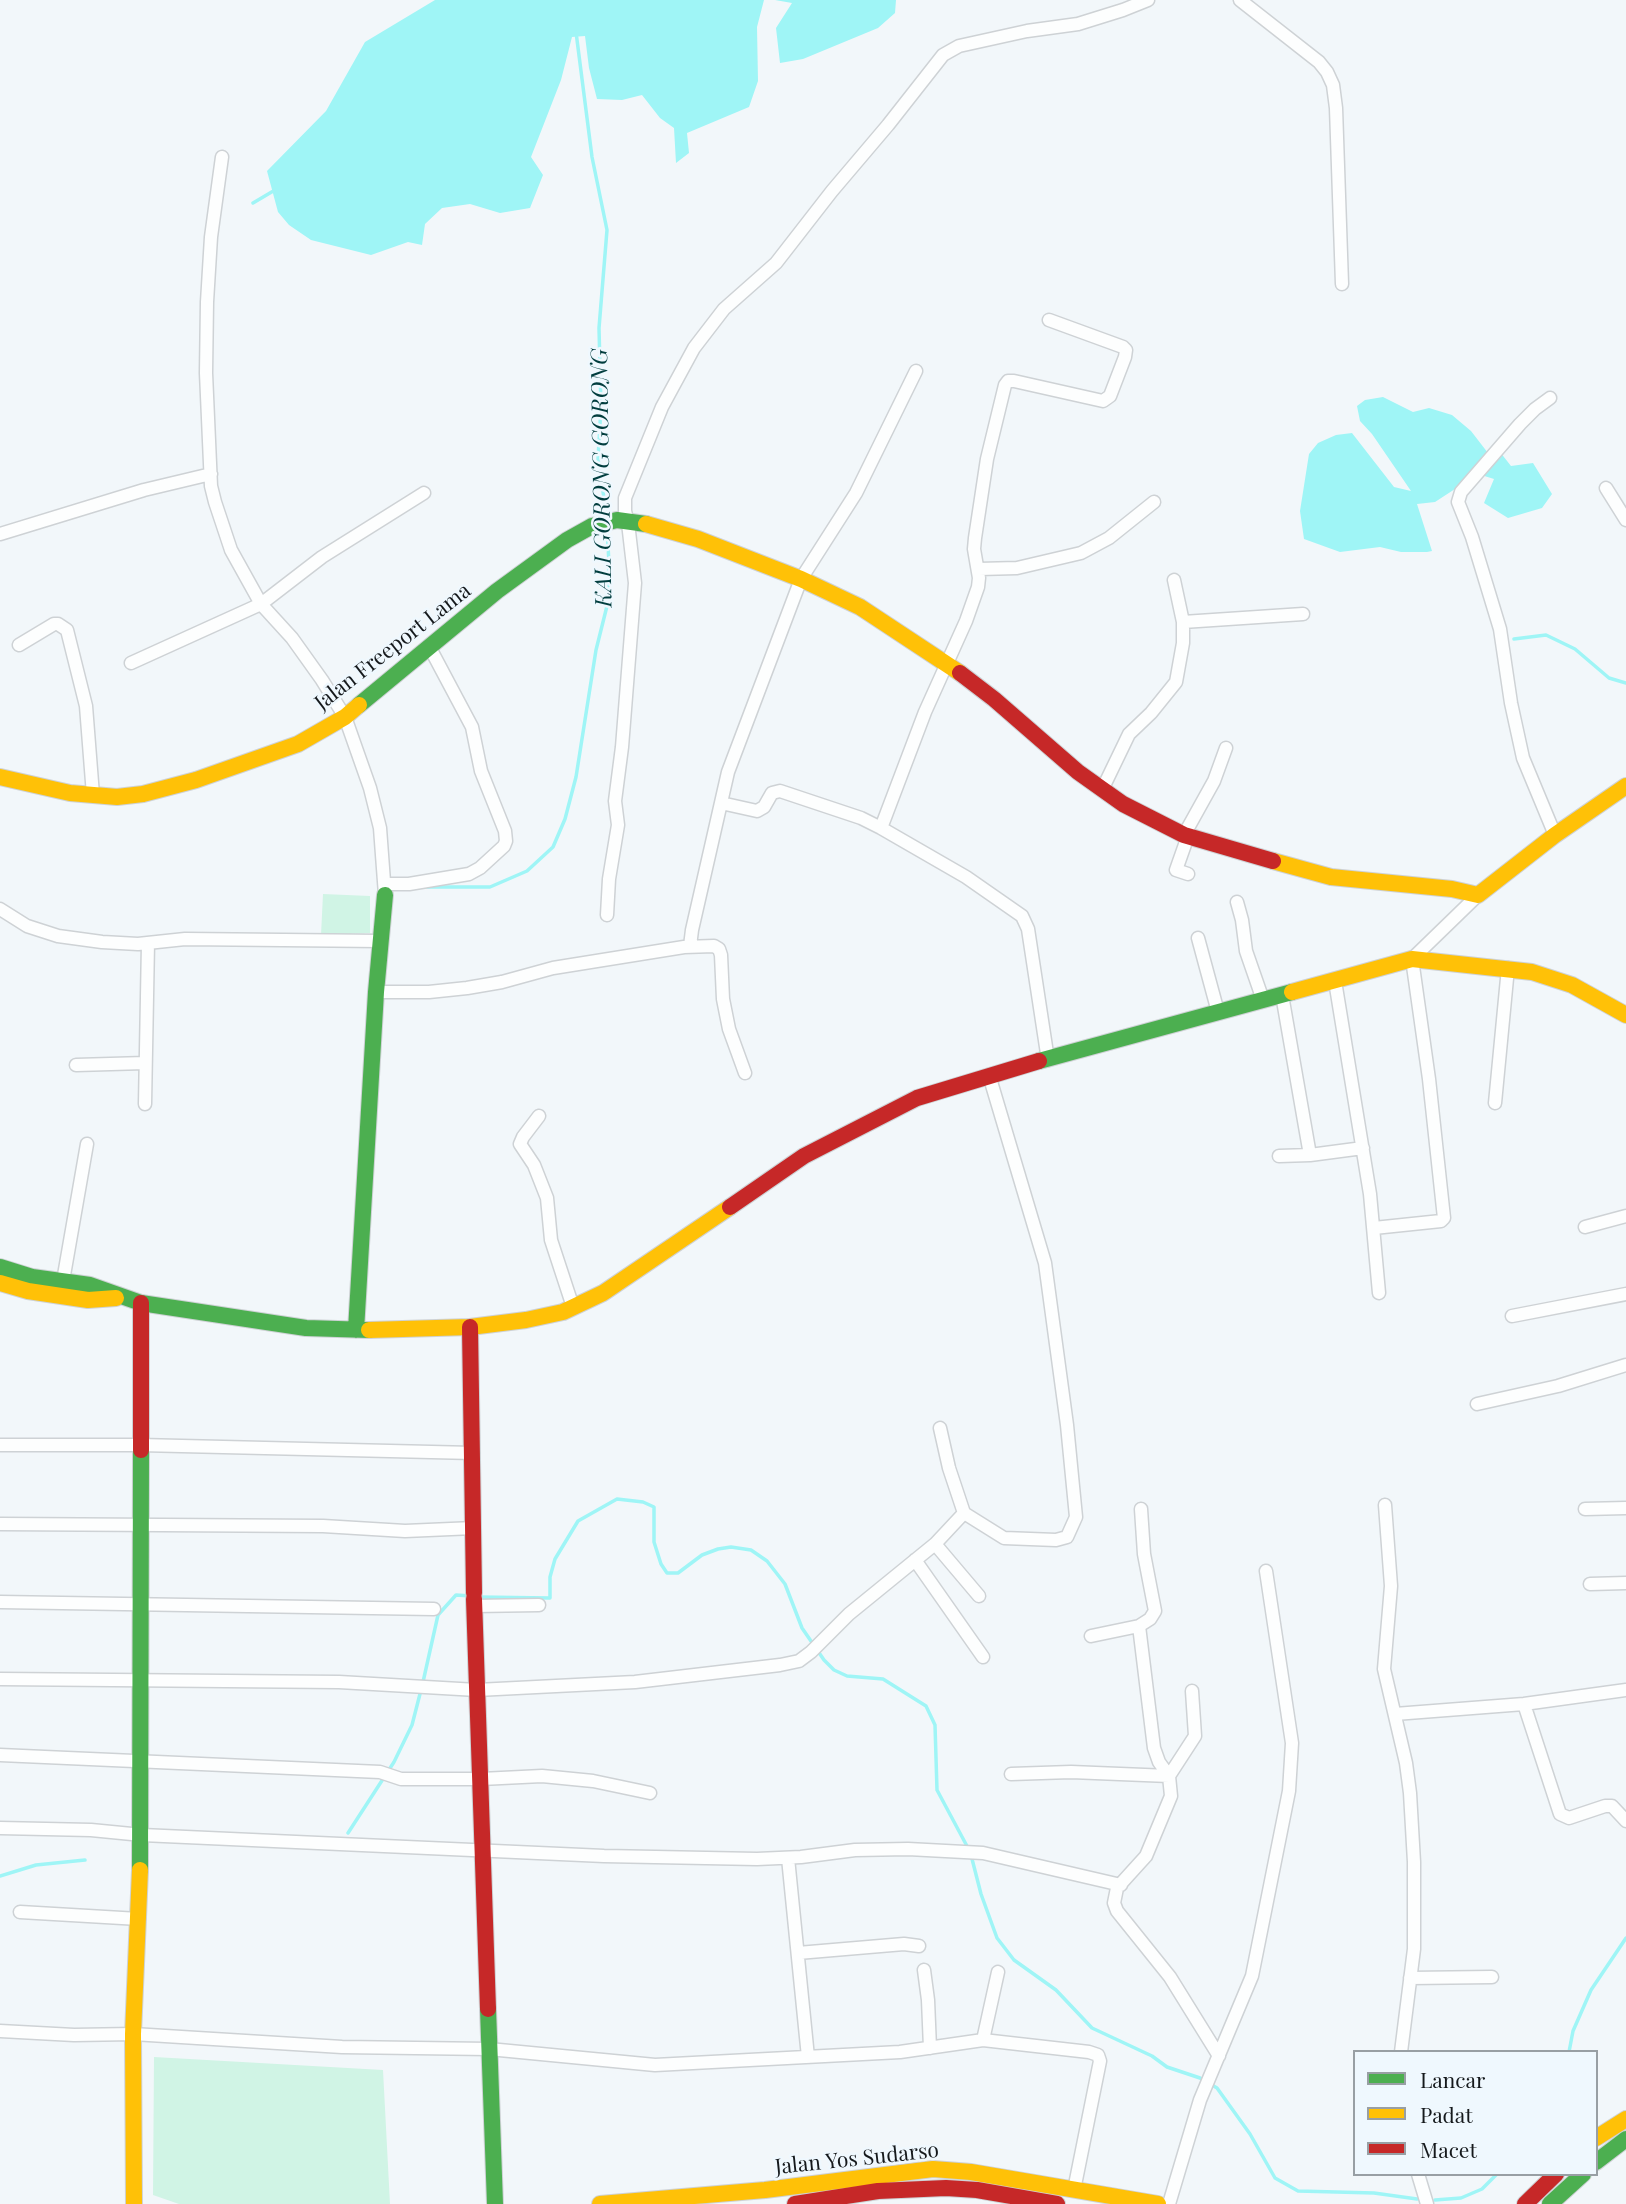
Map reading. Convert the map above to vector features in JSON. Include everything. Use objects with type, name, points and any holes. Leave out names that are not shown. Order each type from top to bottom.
[{"type":"main road","name":"Jalan Freeport Lama","points":[[0,777],[70,793],[117,797],[196,780],[298,744],[345,717],[498,591],[567,540],[592,526],[623,521]]},
{"type":"main road","points":[[623,521],[652,525],[698,540],[801,579],[860,607],[946,663],[994,699],[1102,790],[1146,817],[1186,835],[1246,855],[1331,877],[1452,889],[1478,895],[1555,835],[1626,786]]},
{"type":"main road","points":[[356,1330],[376,992],[385,889]]},
{"type":"main road","points":[[0,1267],[32,1277],[90,1285],[141,1303],[293,1326],[356,1330],[470,1327],[526,1320],[573,1307],[603,1293],[804,1156],[917,1098],[989,1075],[1412,960],[1532,972],[1572,985],[1626,1015]]},
{"type":"main road","points":[[0,1283],[29,1291],[89,1300],[123,1297]]},
{"type":"main road","points":[[134,2204],[133,2034],[142,1835],[141,1303]]},
{"type":"main road","points":[[470,1327],[474,1599],[495,2204]]},
{"type":"main road","points":[[1598,2137],[1626,2119]]},
{"type":"main road","points":[[1598,2160],[1626,2139]]},
{"type":"main road","name":"Jalan Yos Sudarso","points":[[794,2204],[922,2170],[956,2170],[1158,2204]]},
{"type":"main road","points":[[1525,2204],[1554,2176]]},
{"type":"main road","points":[[1549,2204],[1581,2176]]},
{"type":"main road","name":"Jalan Yos Sudarso","points":[[600,2204],[877,2183],[963,2189],[1056,2204]]},
{"type":"street","points":[[607,915],[609,878],[618,825],[615,801],[635,591],[623,521],[627,491],[662,407],[694,348],[724,309],[776,263],[943,55],[959,46],[1078,23],[1148,0]]},
{"type":"street","points":[[1240,0],[1319,62],[1333,85],[1342,284]]},
{"type":"street","points":[[222,157],[211,237],[206,314],[211,480],[215,502],[231,550],[261,604],[292,638],[345,717],[380,828],[385,889],[470,874],[480,868],[506,841],[505,831],[481,771],[472,727],[430,648]]},
{"type":"street","points":[[881,828],[896,785],[978,587],[975,538],[987,458],[1007,381],[1014,380],[1103,401],[1110,396],[1125,357],[1126,350],[1123,347],[1049,320]]},
{"type":"street","points":[[690,946],[734,755],[801,579],[856,494],[916,371]]},
{"type":"street","points":[[1550,397],[1535,409],[1461,492],[1459,508],[1472,537],[1500,629],[1511,703],[1523,758],[1555,835]]},
{"type":"street","points":[[0,534],[144,489],[211,480]]},
{"type":"street","points":[[1606,488],[1626,520]]},
{"type":"street","points":[[131,663],[261,604],[322,557],[424,493]]},
{"type":"street","points":[[979,569],[1017,568],[1081,553],[1098,546],[1154,502]]},
{"type":"street","points":[[1102,790],[1129,734],[1151,713],[1176,682],[1183,643],[1183,622],[1174,580]]},
{"type":"street","points":[[1183,622],[1303,614]]},
{"type":"street","points":[[19,645],[54,624],[67,630],[86,706],[93,795]]},
{"type":"street","points":[[1188,874],[1177,870],[1186,835],[1214,781],[1226,748]]},
{"type":"street","points":[[721,803],[757,811],[764,807],[772,793],[780,791],[861,818],[966,877],[1022,916],[1028,929],[1048,1060]]},
{"type":"street","points":[[1374,1228],[1441,1222],[1444,1214],[1412,960],[1478,895]]},
{"type":"street","points":[[1237,902],[1246,951],[1263,1000]]},
{"type":"street","points":[[0,909],[27,926],[66,938],[102,942],[148,943],[185,939],[381,941]]},
{"type":"street","points":[[1198,937],[1218,1013]]},
{"type":"street","points":[[145,1104],[148,943]]},
{"type":"street","points":[[376,992],[429,992],[467,988],[553,968],[690,946],[714,946],[719,949],[727,1019],[745,1073]]},
{"type":"street","points":[[1495,1103],[1507,968]]},
{"type":"street","points":[[1335,981],[1363,1148],[1374,1228],[1379,1293]]},
{"type":"street","points":[[1282,995],[1311,1155]]},
{"type":"street","points":[[76,1065],[145,1063]]},
{"type":"street","points":[[940,1428],[949,1468],[964,1513],[1004,1538],[1067,1538],[1076,1517],[1068,1426],[1045,1263],[989,1075]]},
{"type":"street","points":[[539,1116],[520,1144],[534,1165],[547,1198],[551,1240],[573,1307]]},
{"type":"street","points":[[63,1281],[87,1144]]},
{"type":"street","points":[[1279,1156],[1363,1148]]},
{"type":"street","points":[[1585,1227],[1626,1216]]},
{"type":"street","points":[[1511,1316],[1626,1294]]},
{"type":"street","points":[[1477,1404],[1558,1386],[1626,1364]]},
{"type":"street","points":[[0,1445],[140,1445],[473,1453]]},
{"type":"street","points":[[1385,1505],[1391,1586],[1384,1669],[1406,1763],[1413,1823],[1416,1922],[1401,2050]]},
{"type":"street","points":[[1091,1636],[1139,1626],[1150,1619],[1155,1611],[1144,1555],[1141,1508]]},
{"type":"street","points":[[1585,1509],[1626,1508]]},
{"type":"street","points":[[0,1679],[339,1682],[477,1690],[648,1681],[780,1665],[799,1661],[811,1652],[935,1544],[964,1513]]},
{"type":"street","points":[[0,1524],[323,1526],[405,1531],[474,1528]]},
{"type":"street","points":[[935,1544],[979,1596]]},
{"type":"street","points":[[915,1560],[983,1657]]},
{"type":"street","points":[[1169,2204],[1200,2100],[1252,1976],[1289,1791],[1292,1743],[1266,1572]]},
{"type":"street","points":[[1590,1584],[1626,1583]]},
{"type":"street","points":[[474,1599],[539,1605]]},
{"type":"street","points":[[0,1602],[434,1609]]},
{"type":"street","points":[[1139,1626],[1154,1748],[1159,1762],[1169,1776],[1171,1796],[1146,1856],[1114,1896],[1116,1909],[1170,1977],[1219,2056]]},
{"type":"street","points":[[1395,1714],[1524,1704],[1626,1690]]},
{"type":"street","points":[[1169,1776],[1195,1736],[1192,1691]]},
{"type":"street","points":[[1524,1704],[1560,1814],[1567,1819],[1612,1806],[1626,1821]]},
{"type":"street","points":[[0,1755],[380,1772],[401,1779],[542,1776],[593,1781],[650,1793]]},
{"type":"street","points":[[1010,1774],[1071,1772],[1169,1776]]},
{"type":"street","points":[[0,1828],[91,1830],[142,1835],[604,1856],[788,1858],[883,1849],[964,1852],[983,1853],[1121,1885]]},
{"type":"street","points":[[788,1858],[808,2057]]},
{"type":"street","points":[[20,1912],[139,1919]]},
{"type":"street","points":[[798,1953],[904,1944],[919,1946]]},
{"type":"street","points":[[924,1970],[930,2048]]},
{"type":"street","points":[[983,2040],[998,1972]]},
{"type":"street","points":[[1410,1978],[1492,1977]]},
{"type":"street","points":[[0,2031],[74,2035],[133,2034],[342,2047],[489,2049],[636,2065],[808,2057],[930,2048],[983,2040],[1098,2055],[1100,2061],[1074,2190]]},
{"type":"street","points":[[1419,2176],[1427,2204]]},
{"type":"green space","points":[[323,894],[370,896],[370,933],[321,935]]},
{"type":"green space","points":[[154,2057],[383,2070],[390,2204],[179,2204],[153,2195]]},
{"type":"water","points":[[435,0],[764,0],[757,27],[758,81],[749,107],[687,133],[689,153],[676,163],[674,128],[660,118],[642,95],[622,100],[597,99],[585,36],[572,37],[561,80],[531,157],[543,175],[530,208],[500,213],[470,204],[442,208],[425,224],[422,245],[408,242],[371,255],[311,240],[289,225],[278,212],[267,171],[326,111],[365,42]]},
{"type":"water","points":[[775,0],[896,0],[895,13],[878,28],[803,59],[780,63],[776,28],[792,3]]},
{"type":"water","points":[[1383,397],[1413,412],[1429,408],[1452,415],[1471,431],[1488,453],[1500,452],[1511,466],[1533,463],[1552,494],[1542,508],[1508,518],[1484,503],[1494,479],[1478,474],[1435,502],[1417,504],[1432,551],[1427,552],[1401,552],[1380,547],[1340,552],[1304,539],[1300,511],[1309,454],[1318,443],[1336,435],[1352,433],[1394,487],[1411,491],[1360,421],[1357,406],[1365,400]]},
{"type":"waterway","name":"KALI GORONG GORONG","points":[[576,32],[592,157],[607,230],[599,328],[601,407],[598,459],[607,518]]},
{"type":"waterway","points":[[253,203],[275,190]]},
{"type":"waterway","name":"KALI GORONG GORONG","points":[[427,887],[490,887],[527,871],[553,847],[565,819],[576,777],[596,650],[607,606],[607,529]]},
{"type":"waterway","points":[[1514,639],[1546,635],[1575,649],[1609,678],[1626,683]]},
{"type":"waterway","points":[[478,1597],[550,1598],[550,1577],[555,1559],[578,1521],[617,1499],[643,1502],[654,1507],[654,1542],[667,1573],[678,1573],[702,1555],[718,1549],[731,1547],[751,1550],[767,1561],[785,1584],[802,1628],[834,1670],[847,1676],[883,1679],[926,1706],[935,1725],[937,1790],[968,1848]]},
{"type":"waterway","points":[[423,1682],[438,1615],[456,1595],[471,1596]]},
{"type":"waterway","points":[[348,1833],[394,1762],[412,1725],[421,1690]]},
{"type":"waterway","points":[[971,1855],[981,1894],[997,1938],[1014,1960],[1056,1990],[1092,2028],[1152,2056],[1167,2067],[1200,2078],[1217,2088],[1250,2134],[1275,2178],[1298,2191],[1374,2193],[1417,2199]]},
{"type":"waterway","points":[[0,1876],[36,1865],[85,1860]]},
{"type":"waterway","points":[[1569,2050],[1573,2031],[1591,1990],[1626,1938]]},
{"type":"waterway","points":[[1435,2200],[1461,2198],[1482,2189],[1495,2176]]},
{"type":"traffic: fast","points":[[359,705],[497,591],[567,540],[592,526],[617,520],[646,524]]},
{"type":"traffic: fast","points":[[356,1330],[376,992],[385,895]]},
{"type":"traffic: fast","points":[[1039,1061],[1292,992]]},
{"type":"traffic: fast","points":[[0,1267],[32,1277],[90,1285],[141,1303],[306,1328],[369,1330]]},
{"type":"traffic: fast","points":[[140,1870],[141,1450]]},
{"type":"traffic: fast","points":[[488,2009],[495,2204]]},
{"type":"traffic: fast","points":[[1598,2160],[1626,2139]]},
{"type":"traffic: fast","points":[[1550,2204],[1581,2176]]},
{"type":"traffic: slow","points":[[646,524],[698,539],[801,579],[860,607],[960,673]]},
{"type":"traffic: slow","points":[[0,777],[70,793],[117,797],[143,794],[196,780],[298,744],[345,717],[359,705]]},
{"type":"traffic: slow","points":[[1273,861],[1331,877],[1452,889],[1478,895],[1555,835],[1626,786]]},
{"type":"traffic: slow","points":[[1292,992],[1412,959],[1532,972],[1572,985],[1626,1015]]},
{"type":"traffic: slow","points":[[369,1330],[470,1327],[563,1312],[603,1293],[730,1207]]},
{"type":"traffic: slow","points":[[0,1283],[28,1291],[88,1300],[116,1298]]},
{"type":"traffic: slow","points":[[134,2204],[133,2034],[140,1870]]},
{"type":"traffic: slow","points":[[1598,2137],[1626,2119]]},
{"type":"traffic: slow","points":[[600,2204],[765,2190],[933,2169],[971,2172],[1158,2204]]},
{"type":"traffic: jam","points":[[960,673],[1078,772],[1123,804],[1184,835],[1273,861]]},
{"type":"traffic: jam","points":[[730,1207],[804,1156],[917,1098],[1039,1061]]},
{"type":"traffic: jam","points":[[141,1303],[141,1450]]},
{"type":"traffic: jam","points":[[470,1327],[474,1593]]},
{"type":"traffic: jam","points":[[474,1599],[488,2009]]},
{"type":"traffic: jam","points":[[1525,2204],[1554,2176]]},
{"type":"traffic: jam","points":[[795,2204],[878,2191],[946,2188],[977,2190],[1057,2204]]}]
